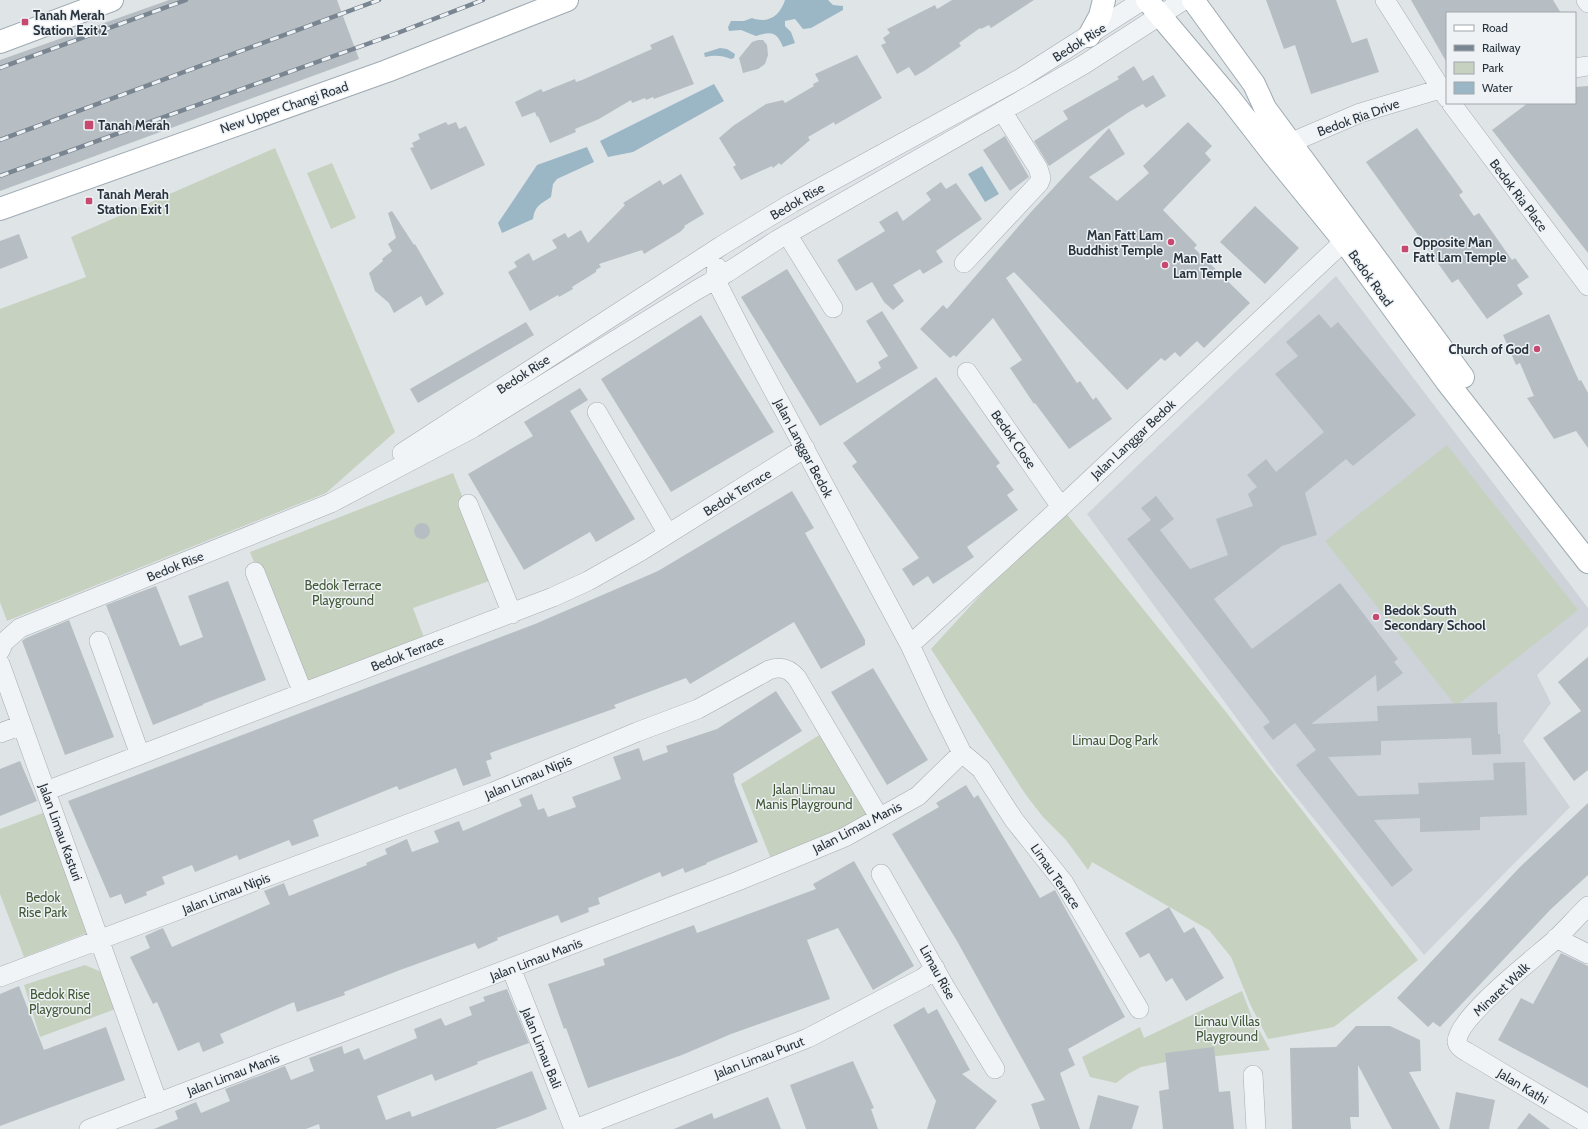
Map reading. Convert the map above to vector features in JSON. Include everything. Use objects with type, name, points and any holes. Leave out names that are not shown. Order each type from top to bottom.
[{"type":"main road","points":[[0,42],[112,0]]},
{"type":"main road","name":"New Upper Changi Road","points":[[0,209],[387,71],[567,0]]},
{"type":"main road","points":[[1089,36],[1100,16],[1104,0]]},
{"type":"main road","name":"Bedok Road","points":[[1192,0],[1254,84],[1282,148]]},
{"type":"main road","name":"Bedok Road","points":[[1154,8],[1228,96],[1282,148],[1349,236],[1588,538]]},
{"type":"main road","name":"Bedok Road","points":[[1349,236],[1447,382],[1588,562]]},
{"type":"street","name":"Bedok Rise","points":[[330,503],[458,416],[721,246],[792,203],[1021,78],[1089,36],[1143,0]]},
{"type":"street","name":"Bedok Rise","points":[[0,651],[4,642],[20,628],[330,503],[484,421],[787,234],[1083,65],[1154,8],[1184,0]]},
{"type":"street","name":"Bedok Ria Place","points":[[1385,0],[1446,94]]},
{"type":"street","points":[[1576,68],[1588,66]]},
{"type":"street","name":"Bedok Ria Drive","points":[[1282,148],[1360,113],[1446,94]]},
{"type":"street","name":"Bedok Ria Place","points":[[1453,104],[1588,286]]},
{"type":"street","points":[[964,263],[1039,183],[1041,178],[1038,168],[1002,111]]},
{"type":"street","name":"Bedok Rise","points":[[787,234],[833,308]]},
{"type":"street","name":"Jalan Langgar Bedok","points":[[910,645],[1061,507],[1349,236]]},
{"type":"street","points":[[715,278],[721,246]]},
{"type":"street","name":"Jalan Langgar Bedok","points":[[715,278],[750,347],[910,645],[962,753]]},
{"type":"street","name":"Bedok Close","points":[[967,372],[1061,507]]},
{"type":"street","points":[[597,412],[668,534]]},
{"type":"street","points":[[458,416],[468,423],[484,421]]},
{"type":"street","name":"Bedok Terrace","points":[[46,791],[512,614],[588,581],[668,534],[805,448]]},
{"type":"street","points":[[468,504],[512,614]]},
{"type":"street","points":[[255,572],[303,693]]},
{"type":"street","points":[[99,641],[140,755]]},
{"type":"street","name":"Jalan Limau Kasturi","points":[[0,664],[158,1103]]},
{"type":"street","name":"Jalan Limau Nipis","points":[[100,940],[493,792],[637,732],[698,709],[769,670],[776,668],[790,670],[797,678],[879,817]]},
{"type":"street","points":[[0,733],[22,725]]},
{"type":"street","name":"Jalan Limau Manis","points":[[89,1129],[738,882],[845,837],[918,796],[962,753]]},
{"type":"street","name":"Limau Terrace","points":[[962,753],[981,769],[1014,820],[1064,883],[1139,1009]]},
{"type":"street","name":"Limau Rise","points":[[881,874],[995,1069]]},
{"type":"street","name":"Minaret Walk","points":[[1459,1046],[1457,1041],[1460,1032],[1482,1005],[1556,938],[1588,906]]},
{"type":"street","points":[[1556,938],[1588,954]]},
{"type":"street","points":[[0,977],[100,940]]},
{"type":"street","name":"Jalan Limau Bali","points":[[511,968],[574,1129]]},
{"type":"street","name":"Jalan Limau Purut","points":[[574,1129],[808,1038],[922,978],[936,968]]},
{"type":"street","name":"Jalan Kathi","points":[[1459,1046],[1588,1124]]},
{"type":"street","points":[[1253,1075],[1256,1129]]},
{"type":"shaded area","name":"Bedok South Secondary School","points":[[1336,276],[1588,608],[1588,626],[1537,675],[1551,703],[1523,741],[1570,807],[1424,955],[1276,772],[1087,514]]},
{"type":"green space","points":[[275,148],[395,432],[326,493],[7,621],[0,602],[0,309],[86,277],[71,237]]},
{"type":"green space","points":[[332,163],[356,218],[331,229],[307,173]]},
{"type":"green space","points":[[1447,445],[1578,610],[1456,706],[1325,541]]},
{"type":"green space","name":"Bedok Terrace Playground","points":[[453,473],[495,579],[413,608],[426,643],[304,689],[250,552]]},
{"type":"green space","name":"Limau Dog Park","points":[[1061,507],[1226,712],[1418,960],[1334,1027],[1268,1039],[1250,1004],[1231,957],[1209,930],[1092,862],[1088,870],[1066,840],[1043,817],[1026,795],[931,649]]},
{"type":"green space","name":"Jalan Limau Manis Playground","points":[[821,734],[868,815],[841,830],[771,859],[741,784]]},
{"type":"green space","name":"Bedok Rise Park","points":[[48,811],[92,931],[24,957],[0,894],[0,829]]},
{"type":"green space","name":"Bedok Rise Playground","points":[[85,965],[104,973],[121,1007],[40,1037],[24,985]]},
{"type":"green space","name":"Limau Villas Playground","points":[[1242,991],[1251,1015],[1270,1050],[1166,1062],[1141,1067],[1116,1083],[1090,1077],[1082,1057],[1140,1027],[1144,1038]]},
{"type":"water","points":[[785,0],[828,0],[833,5],[843,6],[843,10],[811,28],[803,29],[795,19],[785,21],[785,26],[791,32],[795,43],[783,47],[778,38],[770,33],[756,36],[741,30],[729,31],[728,27],[731,21],[744,21],[752,18],[763,20],[773,17],[783,6]]},
{"type":"water","points":[[720,48],[727,49],[735,54],[734,58],[731,59],[718,56],[705,57],[704,53]]},
{"type":"water","points":[[714,84],[724,101],[633,152],[608,157],[600,141]]},
{"type":"water","points":[[587,147],[594,162],[557,179],[553,184],[551,197],[541,203],[535,211],[533,219],[502,233],[498,223],[537,165]]},
{"type":"water","points":[[982,166],[999,194],[985,202],[968,174]]},
{"type":"building","name":"Tanah Merah","points":[[169,0],[337,0],[359,59],[0,191],[0,60]]},
{"type":"building","points":[[952,0],[1034,0],[991,28],[989,25],[981,29],[980,28],[959,43],[961,46],[915,76],[909,67],[897,74],[881,45],[886,43],[883,38],[890,33],[887,29],[935,5],[937,9]]},
{"type":"building","points":[[1266,0],[1336,0],[1352,43],[1367,38],[1379,72],[1311,94],[1295,45],[1284,49]]},
{"type":"building","points":[[1411,0],[1553,0],[1560,12],[1446,12],[1446,61]]},
{"type":"building","points":[[673,35],[694,84],[654,99],[653,97],[646,100],[645,98],[632,103],[631,100],[599,119],[575,129],[576,132],[550,143],[535,112],[522,117],[515,102],[541,89],[543,92],[575,79],[576,82],[582,80],[652,49],[650,45]]},
{"type":"building","points":[[763,40],[767,45],[768,55],[765,64],[758,69],[743,73],[739,58],[752,42]]},
{"type":"building","points":[[857,55],[882,98],[835,125],[834,122],[808,137],[810,140],[781,165],[779,163],[773,168],[772,166],[741,180],[733,167],[736,165],[719,138],[733,126],[766,104],[783,100],[785,103],[814,86],[813,84],[819,81],[815,74]]},
{"type":"building","points":[[1134,66],[1143,81],[1153,75],[1166,96],[1146,108],[1143,104],[1129,112],[1049,166],[1034,141],[1068,119],[1063,111],[1119,79],[1117,77]]},
{"type":"building","points":[[1588,86],[1588,253],[1492,130],[1527,104],[1576,104],[1576,87]]},
{"type":"building","points":[[446,122],[448,125],[456,122],[459,129],[466,126],[485,165],[431,190],[410,148],[414,147],[412,143],[420,139],[418,134]]},
{"type":"building","name":"Man Fatt Lam Temple","points":[[1188,122],[1212,146],[1205,153],[1211,160],[1163,210],[1197,245],[1194,248],[1250,303],[1204,348],[1197,341],[1180,357],[1175,352],[1165,361],[1161,358],[1127,390],[1014,272],[1006,278],[1077,383],[1080,381],[1093,400],[1096,397],[1112,419],[1069,449],[1035,403],[1034,404],[1010,368],[1022,360],[993,318],[956,357],[954,355],[950,358],[920,329],[943,305],[947,309],[1031,212],[1109,128],[1125,154],[1089,177],[1117,201],[1149,173],[1143,166]]},
{"type":"building","points":[[1417,128],[1463,192],[1459,195],[1474,216],[1479,213],[1512,260],[1515,258],[1529,277],[1517,285],[1523,294],[1487,319],[1458,279],[1452,283],[1366,162]]},
{"type":"building","points":[[1005,136],[1029,177],[1010,191],[983,150]]},
{"type":"building","points":[[681,174],[704,214],[684,226],[685,227],[680,232],[644,254],[642,250],[599,264],[601,267],[596,270],[596,272],[572,287],[573,289],[559,297],[558,295],[530,311],[508,272],[517,267],[514,262],[529,253],[533,261],[557,248],[552,240],[565,233],[568,238],[581,230],[588,243],[625,205],[623,203],[660,180],[663,185]]},
{"type":"building","points":[[941,182],[946,189],[956,183],[982,219],[936,251],[943,262],[923,274],[920,269],[893,285],[904,301],[893,310],[884,302],[872,282],[856,291],[837,260],[885,231],[879,222],[897,211],[903,221],[931,200],[926,193]]},
{"type":"building","points":[[1255,206],[1299,248],[1265,284],[1220,242]]},
{"type":"building","points":[[392,211],[414,245],[415,244],[444,294],[426,306],[421,296],[394,313],[389,303],[375,291],[369,273],[392,251],[388,244],[396,238],[388,213]]},
{"type":"building","points":[[19,234],[28,258],[0,269],[0,241]]},
{"type":"building","points":[[787,269],[857,383],[881,368],[878,362],[888,356],[866,321],[882,311],[918,368],[820,426],[741,297]]},
{"type":"building","points":[[1319,314],[1331,328],[1338,322],[1416,415],[1353,466],[1346,459],[1305,493],[1317,535],[1282,546],[1214,599],[1252,649],[1340,583],[1398,659],[1394,662],[1403,673],[1377,692],[1376,675],[1311,724],[1378,721],[1377,706],[1497,702],[1498,734],[1500,734],[1501,754],[1472,755],[1471,738],[1381,741],[1381,755],[1328,757],[1358,796],[1419,794],[1418,783],[1494,780],[1493,763],[1525,762],[1527,815],[1480,817],[1480,830],[1420,832],[1420,818],[1374,820],[1413,870],[1392,887],[1296,765],[1316,750],[1295,723],[1273,740],[1263,727],[1270,722],[1127,539],[1151,520],[1141,508],[1156,496],[1174,519],[1160,530],[1190,569],[1228,555],[1216,519],[1253,506],[1248,494],[1257,487],[1247,475],[1266,459],[1276,472],[1324,432],[1275,374],[1298,356],[1286,342]]},
{"type":"building","points":[[1549,314],[1579,381],[1581,380],[1588,393],[1588,448],[1576,431],[1554,439],[1527,398],[1534,396],[1520,363],[1516,365],[1503,335]]},
{"type":"building","points":[[701,315],[774,432],[671,492],[601,379]]},
{"type":"building","points":[[526,322],[534,335],[418,403],[410,389]]},
{"type":"building","points":[[936,377],[1000,463],[996,466],[1014,490],[1007,495],[1018,510],[967,547],[974,557],[933,584],[928,576],[913,586],[902,569],[919,558],[852,466],[857,462],[843,443]]},
{"type":"building","points":[[580,388],[588,400],[570,411],[635,519],[596,542],[590,532],[524,570],[468,474],[533,436],[524,422]]},
{"type":"building","points":[[792,491],[814,528],[805,533],[865,640],[865,645],[821,669],[794,622],[690,684],[686,678],[614,705],[616,708],[490,753],[492,759],[486,761],[491,776],[463,786],[456,768],[399,790],[397,786],[313,820],[319,836],[292,846],[289,840],[239,860],[237,855],[195,872],[192,865],[162,877],[165,884],[146,892],[147,895],[125,904],[121,894],[110,898],[68,801],[535,624],[658,571]]},
{"type":"building","points":[[419,523],[425,523],[430,528],[428,537],[425,539],[419,539],[414,534],[414,528]]},
{"type":"building","points":[[228,581],[266,680],[153,725],[106,605],[156,586],[180,646],[203,637],[188,596]]},
{"type":"building","points":[[69,620],[114,737],[65,755],[22,641]]},
{"type":"building","points":[[1588,657],[1588,770],[1574,781],[1543,738],[1581,711],[1558,682]]},
{"type":"building","points":[[873,668],[928,760],[887,785],[831,692]]},
{"type":"building","points":[[776,691],[802,731],[733,774],[758,842],[706,863],[707,864],[685,873],[683,868],[662,877],[660,872],[598,898],[600,904],[588,908],[589,912],[561,923],[558,915],[497,938],[498,940],[478,949],[475,943],[400,970],[344,992],[345,995],[297,1012],[294,1002],[220,1034],[224,1043],[203,1052],[199,1042],[178,1051],[157,1002],[153,1004],[130,957],[150,948],[145,936],[158,930],[163,928],[172,947],[270,904],[264,891],[284,883],[289,896],[367,865],[366,863],[387,854],[385,849],[407,839],[412,852],[439,842],[434,831],[459,821],[463,831],[522,806],[519,799],[532,794],[538,810],[544,808],[548,817],[576,807],[572,797],[621,779],[613,757],[639,748],[643,761],[668,752],[666,746],[717,729]]},
{"type":"building","points":[[20,761],[37,801],[0,816],[0,769]]},
{"type":"building","points":[[966,785],[974,798],[978,795],[1040,898],[1055,890],[1125,1017],[1068,1049],[1075,1065],[1060,1073],[1080,1129],[1040,1129],[1031,1104],[1045,1100],[957,941],[892,834],[939,807],[936,803]]},
{"type":"building","points":[[1588,803],[1588,875],[1550,910],[1440,1027],[1433,1022],[1428,1027],[1397,998],[1520,867]]},
{"type":"building","points":[[854,861],[914,966],[873,990],[838,928],[807,940],[830,999],[731,1034],[682,1055],[588,1088],[566,1028],[564,1029],[548,984],[605,965],[603,959],[694,925],[697,933],[816,889],[813,884]]},
{"type":"building","points":[[1169,907],[1184,933],[1194,927],[1224,978],[1186,1001],[1172,978],[1166,982],[1149,953],[1140,958],[1125,933]]},
{"type":"building","points":[[1561,953],[1588,966],[1588,1088],[1498,1040],[1521,998],[1533,1004]]},
{"type":"building","points":[[19,986],[44,1050],[106,1027],[125,1080],[0,1126],[0,994]]},
{"type":"building","points":[[507,989],[529,1043],[477,1062],[478,1064],[435,1081],[432,1074],[377,1096],[386,1120],[410,1111],[412,1117],[532,1071],[547,1109],[528,1117],[495,1129],[320,1129],[319,1124],[306,1129],[154,1129],[178,1119],[175,1111],[196,1102],[201,1113],[230,1101],[225,1089],[285,1066],[291,1080],[314,1071],[309,1058],[342,1046],[344,1054],[359,1048],[364,1060],[417,1038],[414,1029],[441,1018],[445,1026],[472,1015],[469,1007],[485,1001],[483,997]]},
{"type":"building","points":[[924,1007],[928,1014],[937,1009],[970,1070],[962,1074],[997,1101],[975,1129],[927,1129],[936,1101],[893,1025]]},
{"type":"building","points":[[1356,1026],[1390,1026],[1420,1040],[1421,1071],[1409,1072],[1440,1129],[1392,1129],[1358,1065],[1359,1117],[1350,1117],[1351,1129],[1292,1129],[1290,1048],[1336,1047]]},
{"type":"building","points":[[1214,1047],[1219,1092],[1230,1091],[1234,1129],[1163,1129],[1159,1091],[1169,1089],[1165,1053]]},
{"type":"building","points":[[853,1061],[874,1108],[871,1109],[878,1129],[806,1129],[790,1085]]},
{"type":"building","points":[[1456,1092],[1495,1100],[1489,1129],[1449,1129]]},
{"type":"building","points":[[1098,1095],[1139,1106],[1132,1129],[1089,1129]]},
{"type":"building","points":[[768,1097],[781,1129],[674,1129],[712,1113],[714,1119]]},
{"type":"building","points":[[1529,1113],[1550,1129],[1517,1129]]},
{"type":"railway","points":[[0,68],[186,0]]},
{"type":"railway","points":[[0,140],[379,0]]},
{"type":"railway","points":[[0,176],[395,34],[483,0]]},
{"type":"place","name":"Tanah Merah Station Exit 2","points":[[25,22]]},
{"type":"place","name":"Tanah Merah","points":[[89,125]]},
{"type":"place","name":"Tanah Merah Station Exit 1","points":[[89,201]]},
{"type":"place","name":"Man Fatt Lam Buddhist Temple","points":[[1171,242]]},
{"type":"place","name":"Opposite Man Fatt Lam Temple","points":[[1405,249]]},
{"type":"place","name":"Man Fatt Lam Temple","points":[[1165,265]]},
{"type":"place","name":"Church of God","points":[[1537,349]]},
{"type":"place","name":"Bedok South Secondary School","points":[[1376,617]]}]
